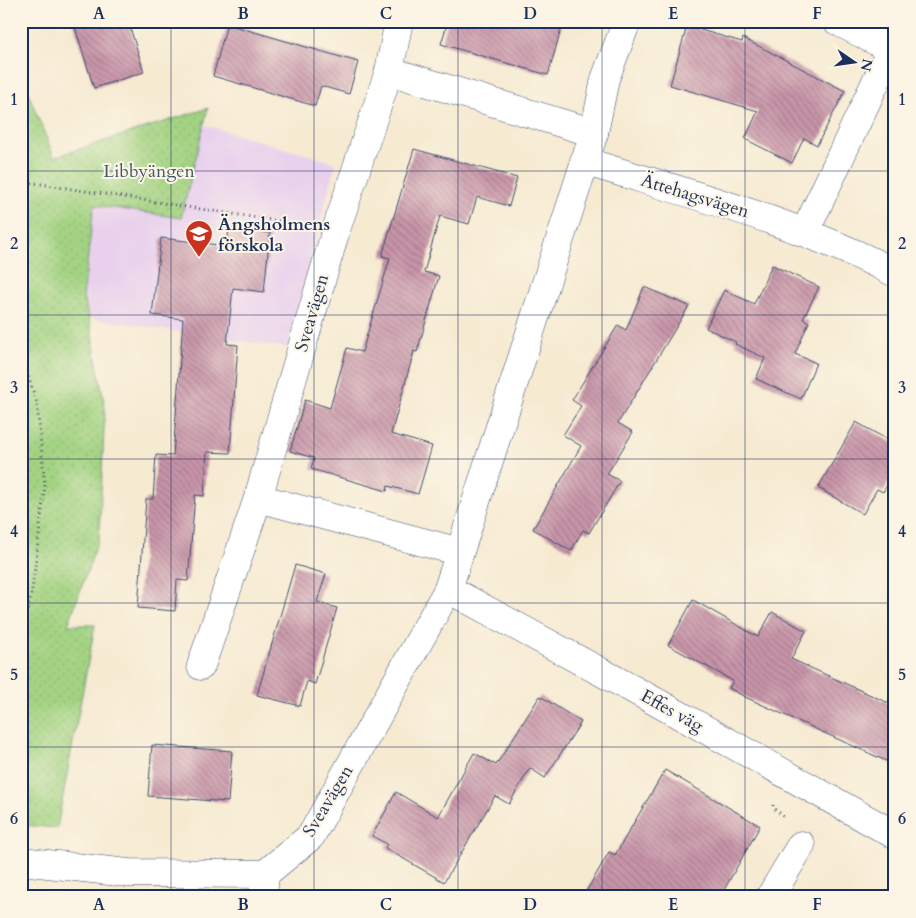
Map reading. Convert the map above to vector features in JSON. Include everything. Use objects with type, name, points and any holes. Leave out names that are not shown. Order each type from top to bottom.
[{"type":"street","name":"Sveavägen","points":[[201,666],[258,498],[336,230],[389,71],[399,21]]},
{"type":"street","name":"Sveavägen","points":[[21,861],[264,885],[311,836],[448,589],[594,133],[605,79],[628,21]]},
{"type":"street","points":[[805,232],[893,45],[837,21]]},
{"type":"street","points":[[389,71],[594,133]]},
{"type":"street","name":"Ättehagsvägen","points":[[584,161],[805,232],[895,272]]},
{"type":"street","points":[[258,498],[460,552]]},
{"type":"street","name":"Effes väg","points":[[448,589],[895,835]]},
{"type":"street","points":[[770,897],[801,844]]},
{"type":"path","points":[[21,181],[336,230]]},
{"type":"path","points":[[21,353],[37,404],[45,486],[32,591],[21,635]]},
{"type":"shaded area","name":"Ängsholmens förskola","points":[[204,125],[336,163],[287,348],[89,318],[83,298],[94,205],[181,218]]},
{"type":"green space","name":"Libbyängen","points":[[21,75],[54,157],[208,108],[181,218],[94,205],[83,298],[89,318],[105,408],[99,538],[68,625],[95,625],[57,828],[21,825]]},
{"type":"building","points":[[73,21],[128,21],[144,72],[94,88]]},
{"type":"building","points":[[448,21],[547,21],[562,26],[548,75],[441,44]]},
{"type":"building","points":[[227,24],[358,62],[349,94],[321,86],[315,106],[213,76]]},
{"type":"building","points":[[687,26],[742,42],[743,38],[845,91],[817,145],[804,138],[792,163],[745,139],[758,111],[670,85]]},
{"type":"building","points":[[414,149],[517,178],[509,206],[477,197],[469,224],[440,216],[424,272],[439,276],[417,352],[414,351],[391,434],[432,446],[418,494],[388,486],[387,491],[311,469],[314,458],[290,451],[305,400],[330,408],[347,348],[362,352],[390,258],[382,256]]},
{"type":"building","points":[[229,228],[270,233],[264,292],[233,288],[227,344],[238,345],[230,453],[207,452],[204,496],[195,495],[188,581],[177,580],[175,611],[138,608],[146,499],[153,499],[156,455],[173,456],[183,319],[152,315],[161,238],[227,246]]},
{"type":"building","points":[[772,265],[819,287],[803,319],[809,322],[795,354],[816,363],[801,399],[756,379],[765,358],[706,328],[724,290],[754,304]]},
{"type":"building","points":[[644,287],[689,306],[618,423],[633,432],[607,474],[620,481],[589,533],[583,530],[571,551],[533,529],[581,446],[563,435],[581,406],[572,400],[618,325],[626,330]]},
{"type":"building","points":[[856,422],[895,444],[895,472],[883,492],[877,489],[863,514],[818,488]]},
{"type":"building","points":[[295,565],[326,574],[317,602],[337,608],[315,684],[307,681],[300,706],[257,695]]},
{"type":"building","points":[[693,600],[758,637],[772,612],[806,631],[791,659],[895,706],[895,765],[745,697],[729,688],[733,681],[668,645]]},
{"type":"building","points":[[540,696],[581,722],[545,778],[530,768],[509,804],[495,796],[444,882],[385,848],[387,844],[372,836],[396,792],[438,817],[474,753],[496,765]]},
{"type":"building","points":[[152,745],[232,751],[228,802],[148,796]]},
{"type":"building","points":[[665,770],[760,826],[720,897],[583,897],[609,852],[615,855]]},
{"type":"place","name":"Ängsholmens förskola","points":[[199,258]]}]
